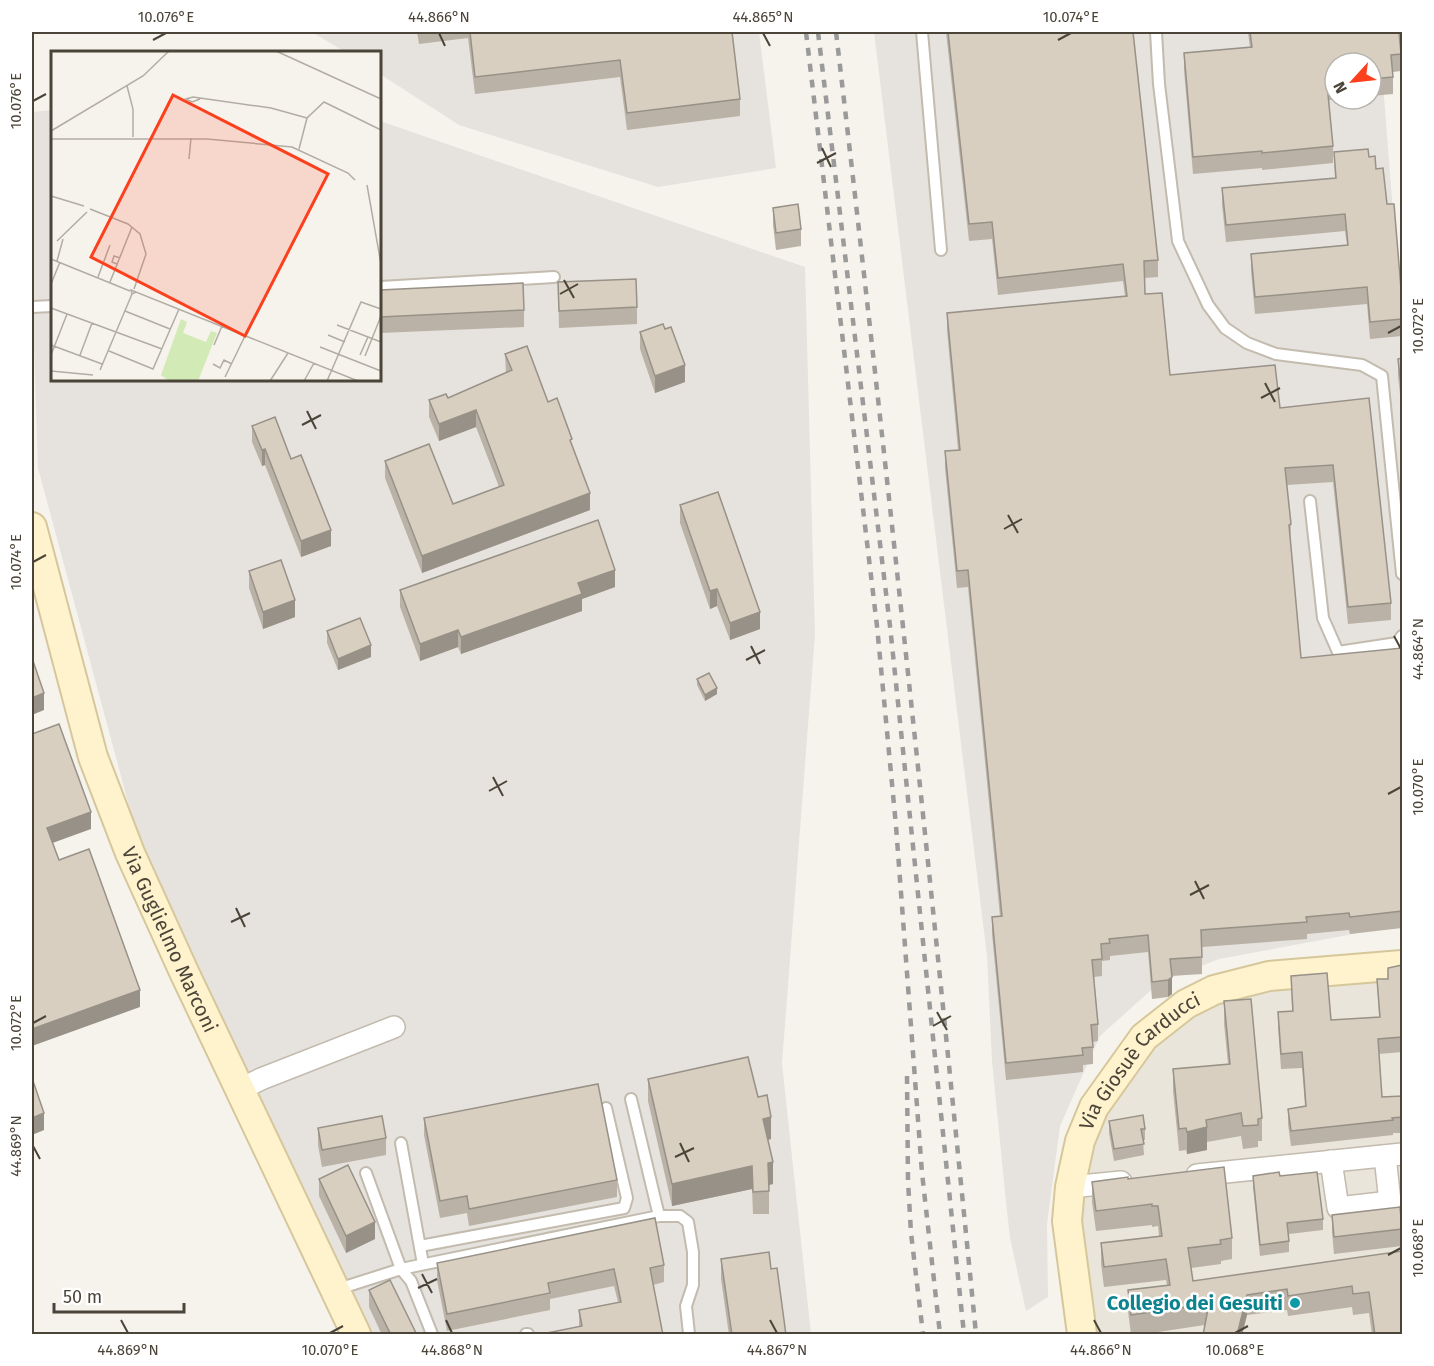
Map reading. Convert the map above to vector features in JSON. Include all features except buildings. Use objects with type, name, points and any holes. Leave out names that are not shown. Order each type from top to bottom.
[{"type":"street","name":"Via Guglielmo Marconi","points":[[32,527],[93,757],[130,853],[239,1090],[356,1335]]},
{"type":"street","name":"Via Giosuè Carducci","points":[[1082,1335],[1067,1221],[1070,1187],[1080,1141],[1094,1107],[1144,1037],[1186,1004],[1214,990],[1269,976],[1402,965]]},
{"type":"street","points":[[239,1090],[261,1079],[394,1027]]},
{"type":"street","points":[[1179,1177],[1331,1161],[1394,1155],[1390,1202],[1338,1208],[1331,1161]]},
{"type":"street","points":[[1070,1187],[1144,1180]]},
{"type":"lane","points":[[922,32],[941,250]]},
{"type":"lane","points":[[1156,32],[1178,241],[1208,305],[1226,328],[1247,344],[1276,354],[1362,365],[1382,376],[1402,574]]},
{"type":"lane","points":[[381,287],[555,276]]},
{"type":"lane","points":[[32,307],[51,306]]},
{"type":"lane","points":[[1310,501],[1323,618],[1338,651],[1397,644],[1402,636]]},
{"type":"lane","points":[[631,1099],[659,1216]]},
{"type":"lane","points":[[420,1246],[624,1208],[627,1198],[606,1108]]},
{"type":"lane","points":[[401,1143],[423,1264]]},
{"type":"lane","points":[[366,1173],[401,1269],[411,1281],[432,1335]]},
{"type":"lane","points":[[334,1290],[423,1264],[659,1216],[680,1216],[688,1221],[693,1252],[693,1285],[686,1306],[689,1335]]},
{"type":"shaded area","points":[[312,32],[759,32],[776,168],[658,187],[459,125],[381,75],[381,51],[343,51]]},
{"type":"shaded area","points":[[874,32],[1379,32],[1380,51],[1323,51],[1323,111],[1383,111],[1383,83],[1402,328],[1402,925],[1219,959],[1160,982],[1100,1036],[1060,1126],[1047,1224],[1048,1297],[1026,1311],[1010,1238],[992,1061],[987,956]]},
{"type":"shaded area","points":[[51,110],[51,381],[381,381],[381,121],[805,267],[815,635],[782,1063],[811,1334],[357,1334],[139,843],[38,468],[32,287],[32,112]]},
{"type":"shaded area","points":[[1402,955],[1402,1334],[1073,1334],[1060,1187],[1089,1123],[1203,982]]},
{"type":"railway","points":[[806,32],[877,626],[896,826],[922,1173],[940,1334]]},
{"type":"railway","points":[[818,32],[890,626],[964,1334]]},
{"type":"railway","points":[[836,32],[909,683],[976,1334]]},
{"type":"railway","points":[[907,1076],[911,1233],[923,1334]]},
{"type":"place","name":"Collegio dei Gesuiti","points":[[1295,1303]]}]
